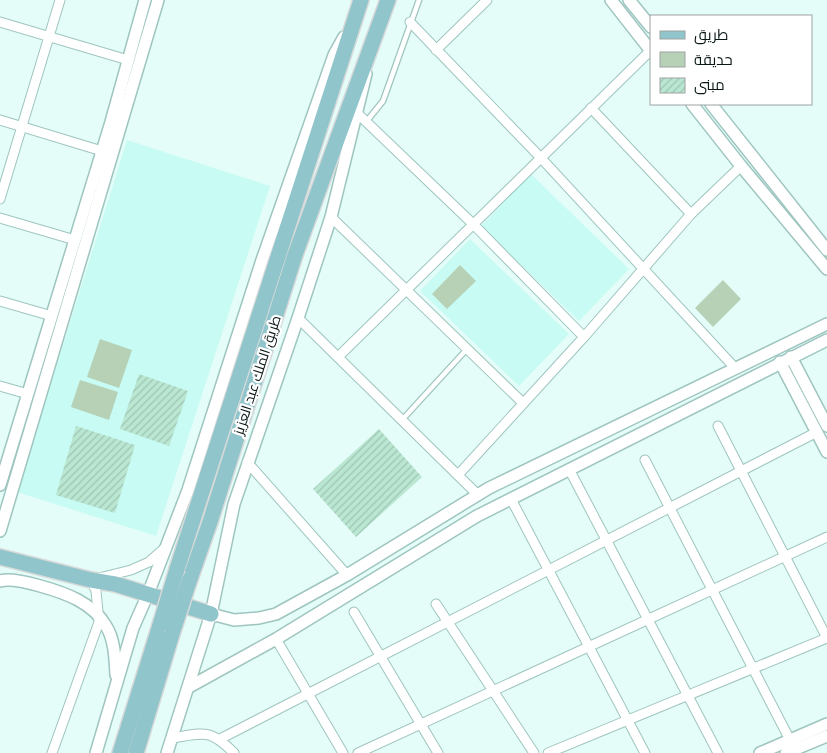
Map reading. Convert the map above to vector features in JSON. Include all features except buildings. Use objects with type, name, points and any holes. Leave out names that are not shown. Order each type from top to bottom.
[{"type":"main road","name":"طريق الملك عبد العزيز","points":[[136,753],[166,630],[190,579],[295,255],[388,0]]},
{"type":"main road","points":[[120,753],[166,630],[178,569],[359,7]]},
{"type":"main road","points":[[0,557],[114,584],[211,614]]},
{"type":"street","points":[[0,199],[60,0]]},
{"type":"street","points":[[0,485],[2,469],[52,316],[145,0]]},
{"type":"street","points":[[0,531],[158,0]]},
{"type":"street","points":[[436,50],[488,0]]},
{"type":"street","points":[[611,0],[650,50]]},
{"type":"street","points":[[629,0],[650,26]]},
{"type":"street","points":[[96,753],[133,628],[188,490],[262,260],[334,55],[359,7]]},
{"type":"street","points":[[0,22],[128,60]]},
{"type":"street","points":[[410,22],[540,158],[735,368]]},
{"type":"street","points":[[167,753],[211,614],[234,504],[331,217],[363,90],[374,35]]},
{"type":"street","points":[[338,357],[650,52]]},
{"type":"street","points":[[693,105],[741,166],[827,268]]},
{"type":"street","points":[[712,105],[827,250]]},
{"type":"street","points":[[591,108],[691,214]]},
{"type":"street","points":[[356,113],[473,224],[584,337]]},
{"type":"street","points":[[0,120],[102,151]]},
{"type":"street","points":[[458,475],[584,337],[691,214],[741,166]]},
{"type":"street","points":[[331,217],[523,403]]},
{"type":"street","points":[[0,218],[75,240]]},
{"type":"street","points":[[0,300],[52,316]]},
{"type":"street","points":[[298,318],[478,495]]},
{"type":"street","points":[[211,614],[234,620],[259,618],[276,614],[347,575],[490,488],[827,324]]},
{"type":"street","points":[[189,687],[276,639],[477,516],[827,340]]},
{"type":"street","points":[[785,360],[827,426]]},
{"type":"street","points":[[785,360],[827,452]]},
{"type":"street","points":[[0,386],[28,394]]},
{"type":"street","points":[[548,753],[827,638],[718,426]]},
{"type":"street","points":[[220,739],[817,432]]},
{"type":"street","points":[[645,460],[753,668],[792,749]]},
{"type":"street","points":[[248,462],[347,575]]},
{"type":"street","points":[[569,469],[718,753]]},
{"type":"street","points":[[511,499],[645,753]]},
{"type":"street","points":[[358,753],[827,537]]},
{"type":"street","points":[[52,753],[99,622],[96,591],[91,580],[143,565],[150,562],[166,548]]},
{"type":"street","points":[[0,581],[6,579],[32,584],[78,600],[98,615],[108,628],[114,653],[117,684]]},
{"type":"street","points":[[436,604],[534,753]]},
{"type":"street","points":[[354,612],[438,753]]},
{"type":"street","points":[[276,639],[342,753]]},
{"type":"street","points":[[792,749],[827,724]]},
{"type":"street","points":[[172,738],[203,733],[220,739],[234,753]]},
{"type":"street","points":[[760,753],[792,749],[827,736]]},
{"type":"lane","points":[[366,122],[383,101],[419,0]]},
{"type":"lane","points":[[402,420],[467,349]]},
{"type":"shaded area","points":[[127,140],[270,186],[156,536],[17,492]]},
{"type":"shaded area","points":[[531,174],[629,269],[579,321],[481,226]]},
{"type":"shaded area","points":[[470,239],[569,334],[519,386],[420,291]]},
{"type":"green space","points":[[460,265],[476,281],[447,309],[432,294]]},
{"type":"green space","points":[[723,280],[741,299],[713,327],[695,308]]},
{"type":"green space","points":[[100,339],[132,350],[119,388],[87,377]]},
{"type":"green space","points":[[80,380],[118,392],[109,420],[71,407]]}]
